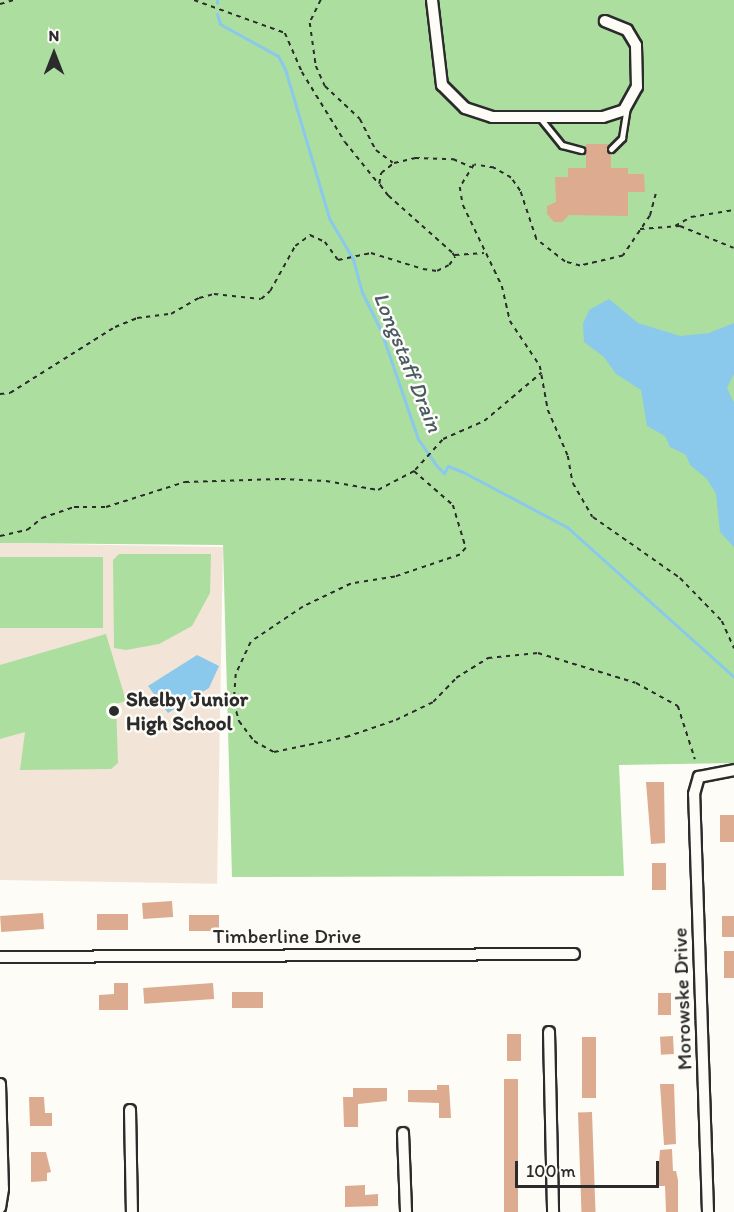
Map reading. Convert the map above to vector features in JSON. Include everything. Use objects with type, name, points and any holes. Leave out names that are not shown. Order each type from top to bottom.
[{"type":"street","points":[[432,0],[438,72],[447,94],[465,108],[484,115],[603,117],[628,105],[637,87],[636,45],[627,30],[605,21]]},
{"type":"street","name":"Morowske Drive","points":[[708,1212],[696,784],[705,774],[734,770]]},
{"type":"street","name":"Timberline Drive","points":[[0,957],[574,954]]},
{"type":"street","points":[[549,1032],[552,1212]]},
{"type":"street","points":[[0,1084],[3,1189],[0,1208]]},
{"type":"street","points":[[130,1110],[132,1212]]},
{"type":"street","points":[[403,1133],[406,1212]]},
{"type":"lane","points":[[611,149],[622,138],[628,105]]},
{"type":"lane","points":[[539,117],[562,145],[581,150]]},
{"type":"path","points":[[0,4],[9,0]]},
{"type":"path","points":[[0,4],[14,0]]},
{"type":"path","points":[[194,0],[285,33],[302,72],[345,142],[379,184],[454,255],[484,253]]},
{"type":"path","points":[[321,0],[310,23],[316,66],[325,86],[360,119],[376,150],[394,163]]},
{"type":"path","points":[[379,184],[381,173],[394,163],[431,157],[453,159],[472,167],[494,168],[510,178],[520,191],[536,239],[565,262],[580,266],[623,256],[639,229],[650,216],[656,194]]},
{"type":"path","points":[[472,167],[460,187],[463,206],[502,286],[510,321],[522,335],[541,373],[548,410],[568,456],[573,483],[592,517],[680,578],[722,621],[734,648]]},
{"type":"path","points":[[674,226],[691,217],[734,210]]},
{"type":"path","points":[[639,229],[674,226],[701,231],[734,248]]},
{"type":"path","points":[[0,394],[10,393],[115,327],[137,318],[171,314],[199,298],[214,294],[261,299],[270,291],[295,246],[310,235],[325,242],[338,260],[360,253],[384,255],[437,271],[450,265],[454,255]]},
{"type":"path","points":[[0,536],[27,530],[42,518],[74,507],[106,507],[185,482],[326,481],[378,490],[414,471],[425,456],[443,439],[502,408],[541,373]]},
{"type":"path","points":[[414,471],[453,505],[466,548],[460,555],[395,577],[351,584],[303,607],[251,642],[236,674],[234,703],[239,721],[254,741],[274,752],[346,737],[396,720],[433,702],[456,678],[488,658],[538,653],[636,682],[678,706],[695,759]]},
{"type":"shaded area","name":"Shelby Junior High School","points":[[0,543],[223,547],[217,884],[0,880]]},
{"type":"green space","points":[[0,0],[734,0],[734,763],[619,765],[624,876],[232,877],[223,545],[0,543]]},
{"type":"green space","points":[[119,554],[211,554],[210,593],[192,626],[159,644],[126,650],[114,648],[113,560]]},
{"type":"green space","points":[[0,557],[103,557],[103,628],[0,628]]},
{"type":"green space","points":[[106,634],[126,701],[116,704],[118,763],[111,769],[20,770],[25,732],[0,739],[0,665]]},
{"type":"water","points":[[609,299],[638,323],[680,336],[709,333],[734,323],[734,374],[727,388],[734,403],[734,547],[720,532],[716,494],[707,479],[690,465],[686,455],[670,447],[665,436],[647,426],[641,390],[616,374],[604,357],[584,342],[583,324],[589,310]]},
{"type":"water","points":[[197,655],[219,666],[209,688],[168,713],[148,686]]},
{"type":"building","points":[[586,144],[609,144],[606,150],[611,154],[611,168],[628,168],[628,174],[644,174],[645,192],[628,192],[628,216],[569,215],[562,222],[554,222],[547,214],[547,206],[556,202],[555,177],[568,177],[568,168],[586,168]]},
{"type":"building","points":[[646,782],[664,782],[665,843],[651,844]]},
{"type":"building","points":[[720,815],[734,815],[734,842],[720,842]]},
{"type":"building","points":[[652,863],[666,863],[666,890],[652,890]]},
{"type":"building","points":[[172,901],[173,917],[143,919],[142,903]]},
{"type":"building","points":[[43,913],[44,929],[1,932],[0,916]]},
{"type":"building","points":[[97,914],[128,914],[128,930],[97,930]]},
{"type":"building","points":[[189,915],[219,915],[219,931],[189,931]]},
{"type":"building","points":[[722,916],[734,916],[734,937],[722,937]]},
{"type":"building","points":[[724,951],[734,951],[734,978],[724,978]]},
{"type":"building","points":[[114,983],[128,983],[128,1010],[99,1010],[99,995],[114,994]]},
{"type":"building","points":[[213,983],[214,999],[144,1004],[143,988]]},
{"type":"building","points":[[232,992],[263,992],[263,1008],[232,1008]]},
{"type":"building","points":[[658,993],[671,993],[671,1015],[658,1015]]},
{"type":"building","points":[[507,1034],[521,1034],[521,1061],[507,1061]]},
{"type":"building","points":[[673,1036],[674,1054],[661,1055],[660,1037]]},
{"type":"building","points":[[582,1037],[596,1037],[596,1098],[582,1098]]},
{"type":"building","points":[[504,1079],[518,1079],[518,1212],[504,1212]]},
{"type":"building","points":[[660,1084],[674,1084],[676,1144],[664,1145]]},
{"type":"building","points":[[437,1085],[449,1085],[451,1118],[439,1118],[439,1103],[408,1102],[408,1090],[437,1090]]},
{"type":"building","points":[[353,1088],[387,1088],[387,1101],[358,1104],[358,1127],[344,1127],[343,1097],[353,1097]]},
{"type":"building","points":[[29,1097],[44,1097],[45,1113],[52,1113],[52,1126],[30,1126]]},
{"type":"building","points":[[578,1112],[592,1112],[595,1212],[581,1212]]},
{"type":"building","points":[[672,1149],[673,1171],[676,1171],[678,1180],[678,1212],[666,1212],[665,1186],[657,1186],[660,1150]]},
{"type":"building","points":[[31,1152],[46,1152],[51,1172],[47,1173],[47,1181],[31,1182]]},
{"type":"building","points":[[365,1185],[365,1195],[378,1194],[378,1206],[345,1207],[345,1186]]},
{"type":"waterway","name":"Longstaff Drain","points":[[217,14],[220,24],[278,56],[285,69],[329,218],[353,259],[362,292],[381,331],[418,439],[437,466],[444,473],[448,466],[463,472],[567,527],[734,677]]},
{"type":"place","name":"Shelby Junior High School","points":[[114,711]]}]
